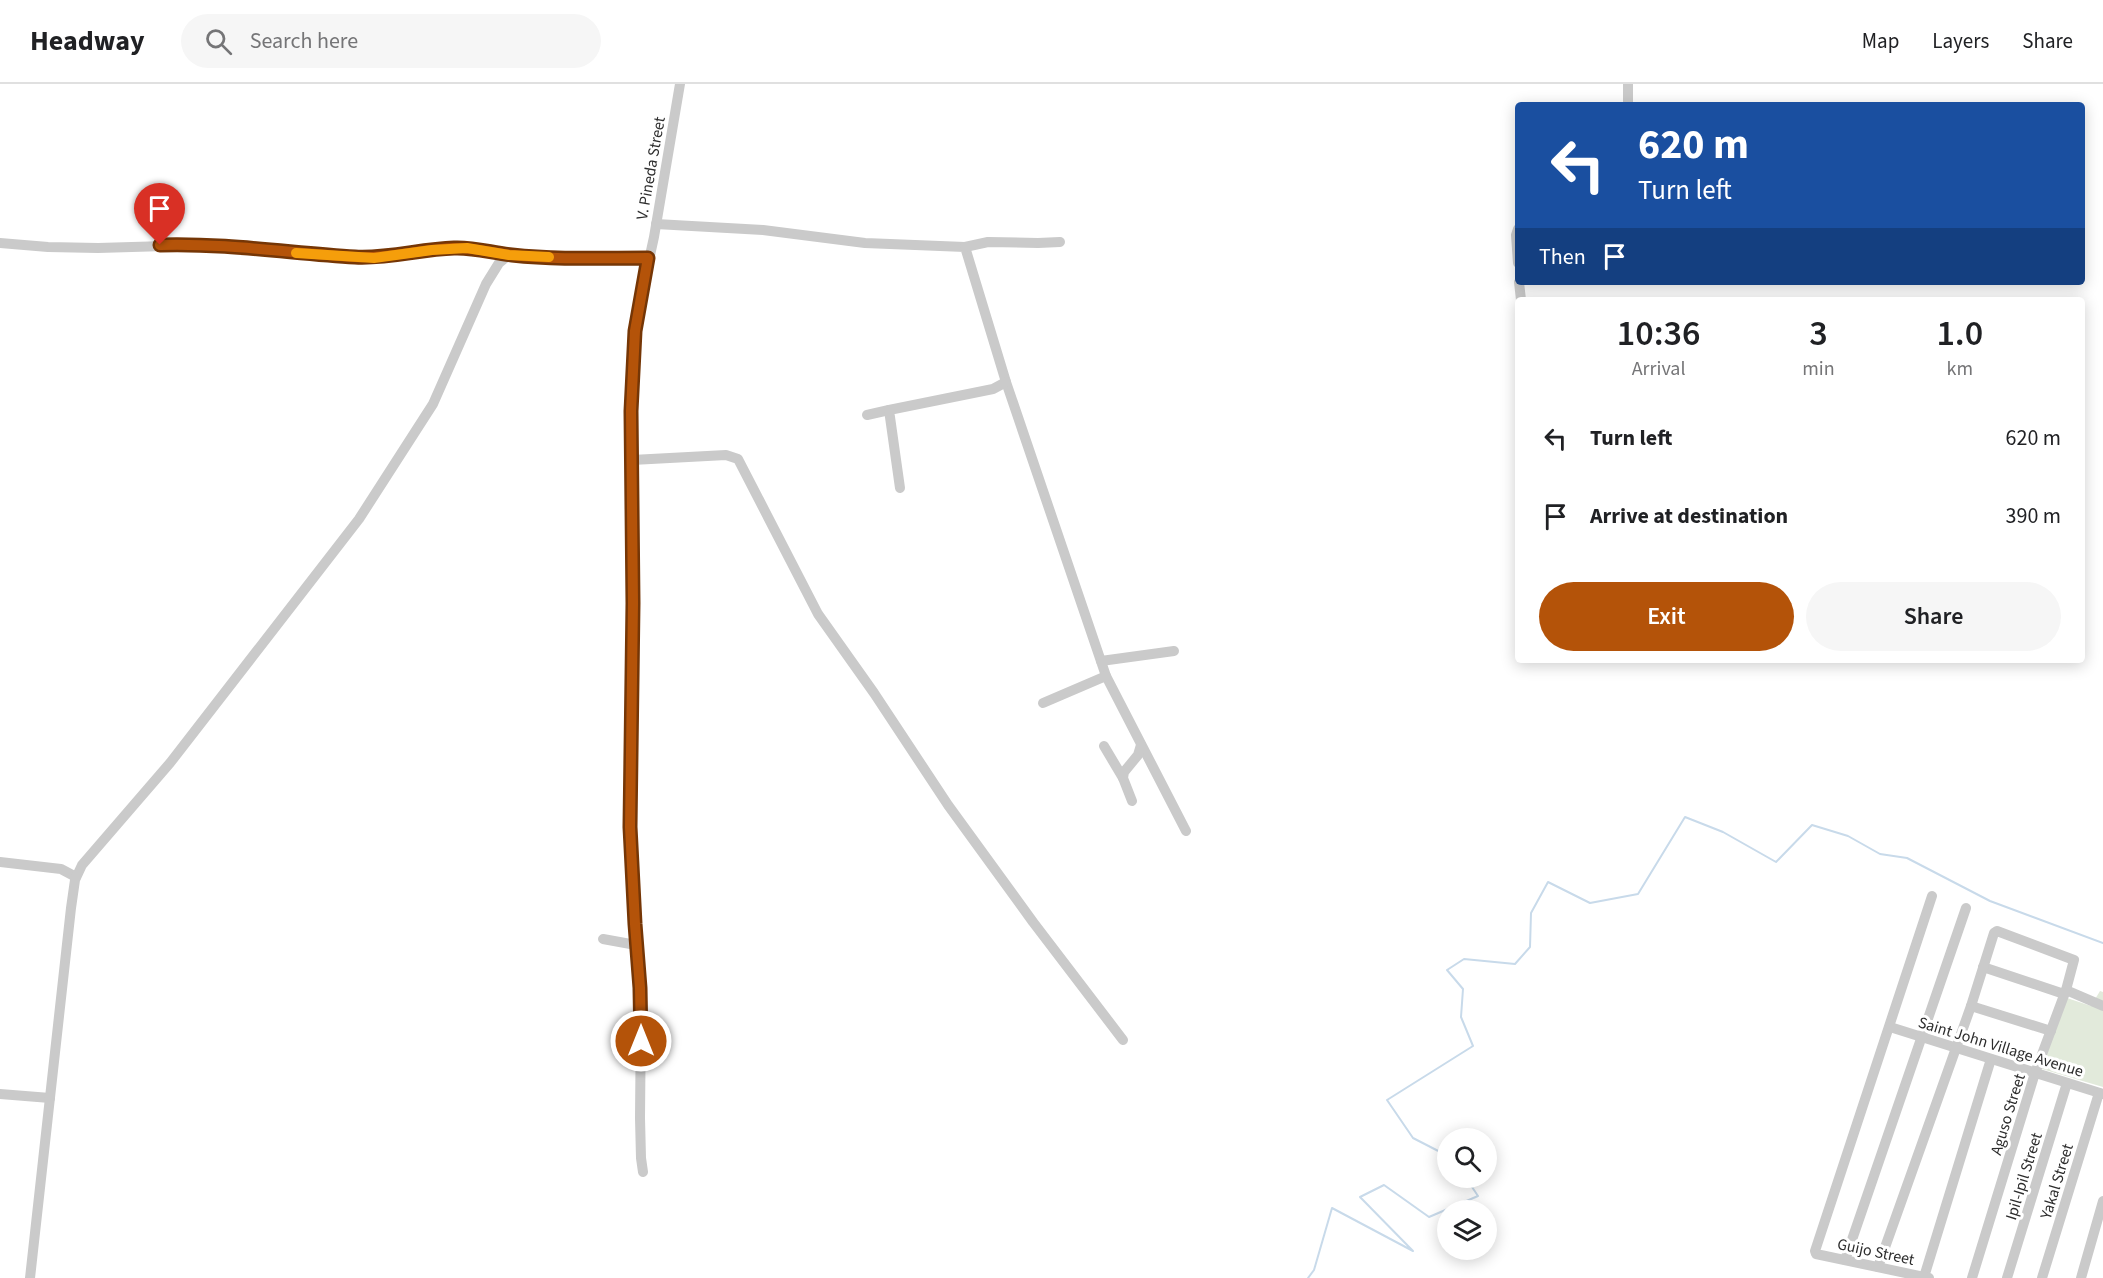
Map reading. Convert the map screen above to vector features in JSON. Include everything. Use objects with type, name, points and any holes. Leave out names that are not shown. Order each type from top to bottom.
[{"type":"street","name":"V. Pineda Street","points":[[643,1172],[640,1118],[641,1011],[630,827],[631,411],[635,331],[680,84]]},
{"type":"street","points":[[1628,84],[1628,102]]},
{"type":"street","points":[[656,224],[763,230],[865,243],[964,247],[988,242],[1060,242]]},
{"type":"street","points":[[0,243],[72,248],[200,245],[374,258],[467,248],[509,255],[648,258]]},
{"type":"street","points":[[964,247],[1006,382],[1106,676],[1186,831]]},
{"type":"street","points":[[30,1278],[60,997],[76,877],[86,859],[170,763],[359,519],[428,414],[486,284],[499,263],[509,255]]},
{"type":"street","points":[[867,415],[993,389],[1006,382]]},
{"type":"street","points":[[889,410],[900,488]]},
{"type":"street","points":[[632,460],[726,455],[738,459],[818,614],[874,693],[948,805],[1123,1040]]},
{"type":"street","points":[[1101,661],[1174,651]]},
{"type":"street","points":[[1044,703],[1106,676]]},
{"type":"street","points":[[1123,778],[1124,772],[1138,755],[1142,745]]},
{"type":"street","points":[[1104,746],[1123,778],[1132,801]]},
{"type":"street","points":[[0,862],[61,869],[76,877]]},
{"type":"street","points":[[1890,1027],[1932,896]]},
{"type":"street","points":[[1845,1260],[1966,908]]},
{"type":"street","name":"Aguso Street","points":[[1972,1278],[2035,1073],[2065,992],[2074,960],[1996,931],[1983,967]]},
{"type":"street","points":[[603,939],[636,945]]},
{"type":"street","points":[[1878,1267],[1983,967],[2103,1006]]},
{"type":"street","points":[[1971,1006],[2051,1031]]},
{"type":"street","name":"Saint John Village Avenue","points":[[1890,1027],[2101,1093]]},
{"type":"street","name":"Guijo Street","points":[[1890,1027],[1815,1250],[1816,1254],[1927,1277]]},
{"type":"street","points":[[1927,1277],[1991,1059]]},
{"type":"street","name":"Ipil-Ipil Street","points":[[2007,1278],[2067,1083]]},
{"type":"street","name":"Yakal Street","points":[[2042,1278],[2101,1093]]},
{"type":"street","points":[[0,1094],[50,1098]]},
{"type":"street","points":[[2080,1278],[2103,1201]]},
{"type":"green space","points":[[2100,991],[2103,992],[2103,1087],[2042,1069],[2064,997],[2091,1006]]},
{"type":"waterway","points":[[1437,1150],[1413,1138],[1387,1100],[1473,1046],[1461,1017],[1463,989],[1447,970],[1464,959],[1515,964],[1530,947],[1531,913],[1548,882],[1590,903],[1638,894],[1685,817],[1723,832],[1776,862],[1812,825],[1848,836],[1880,854],[1907,858],[1990,901],[2103,943]]},
{"type":"waterway","points":[[1308,1278],[1314,1270],[1332,1208],[1413,1251],[1360,1197],[1384,1185],[1429,1217],[1478,1196],[1473,1188]]},
{"type":"slow traffic","points":[[296,253],[374,258],[467,248],[509,255],[549,257]]},
{"type":"route","points":[[160,245],[220,246],[374,258],[453,248],[546,257],[648,258],[635,331],[631,411],[633,603],[630,827],[641,1041]]}]
